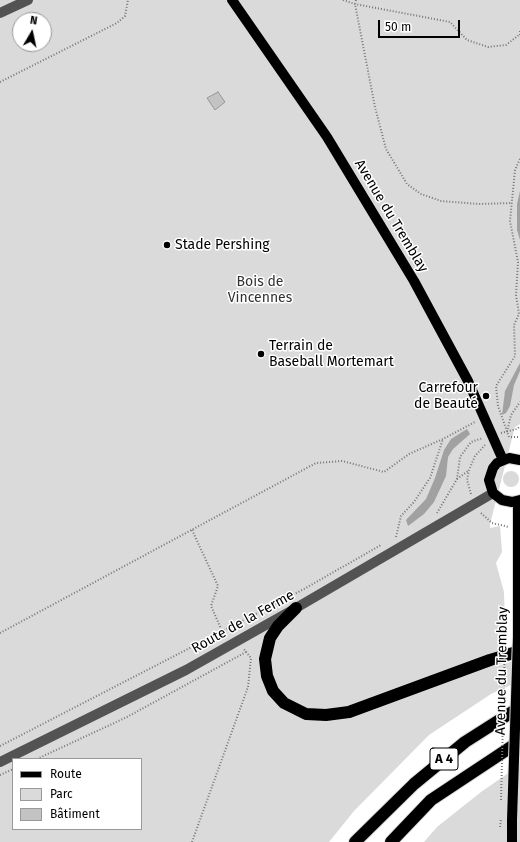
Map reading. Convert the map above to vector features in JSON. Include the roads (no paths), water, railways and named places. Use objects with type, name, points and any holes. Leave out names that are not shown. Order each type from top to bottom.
[{"type":"highway","points":[[296,608],[278,626],[270,638],[265,658],[266,676],[273,691],[284,703],[306,714],[326,716],[349,712],[482,662],[520,651]]},
{"type":"highway","name":"A 4","points":[[355,842],[414,784],[465,742],[520,707]]},
{"type":"highway","name":"A 4","points":[[391,842],[431,800],[520,741]]},
{"type":"main road","name":"Avenue du Tremblay","points":[[232,0],[327,137],[414,281],[465,374],[503,460]]},
{"type":"main road","points":[[519,501],[502,500],[493,493],[489,480],[493,468],[503,460],[509,458],[520,460]]},
{"type":"main road","name":"Avenue du Tremblay","points":[[512,842],[518,637],[519,501]]},
{"type":"street","points":[[0,13],[28,0]]},
{"type":"street","name":"Route de la Ferme","points":[[0,762],[186,670],[296,608],[493,493]]},
{"type":"place","name":"Stade Pershing","points":[[167,245]]},
{"type":"place","name":"Terrain de Baseball Mortemart","points":[[261,354]]},
{"type":"place","name":"Carrefour de Beauté","points":[[486,396]]},
{"type":"park label","name":"Bois de Vincennes","points":[[260,290]]}]
